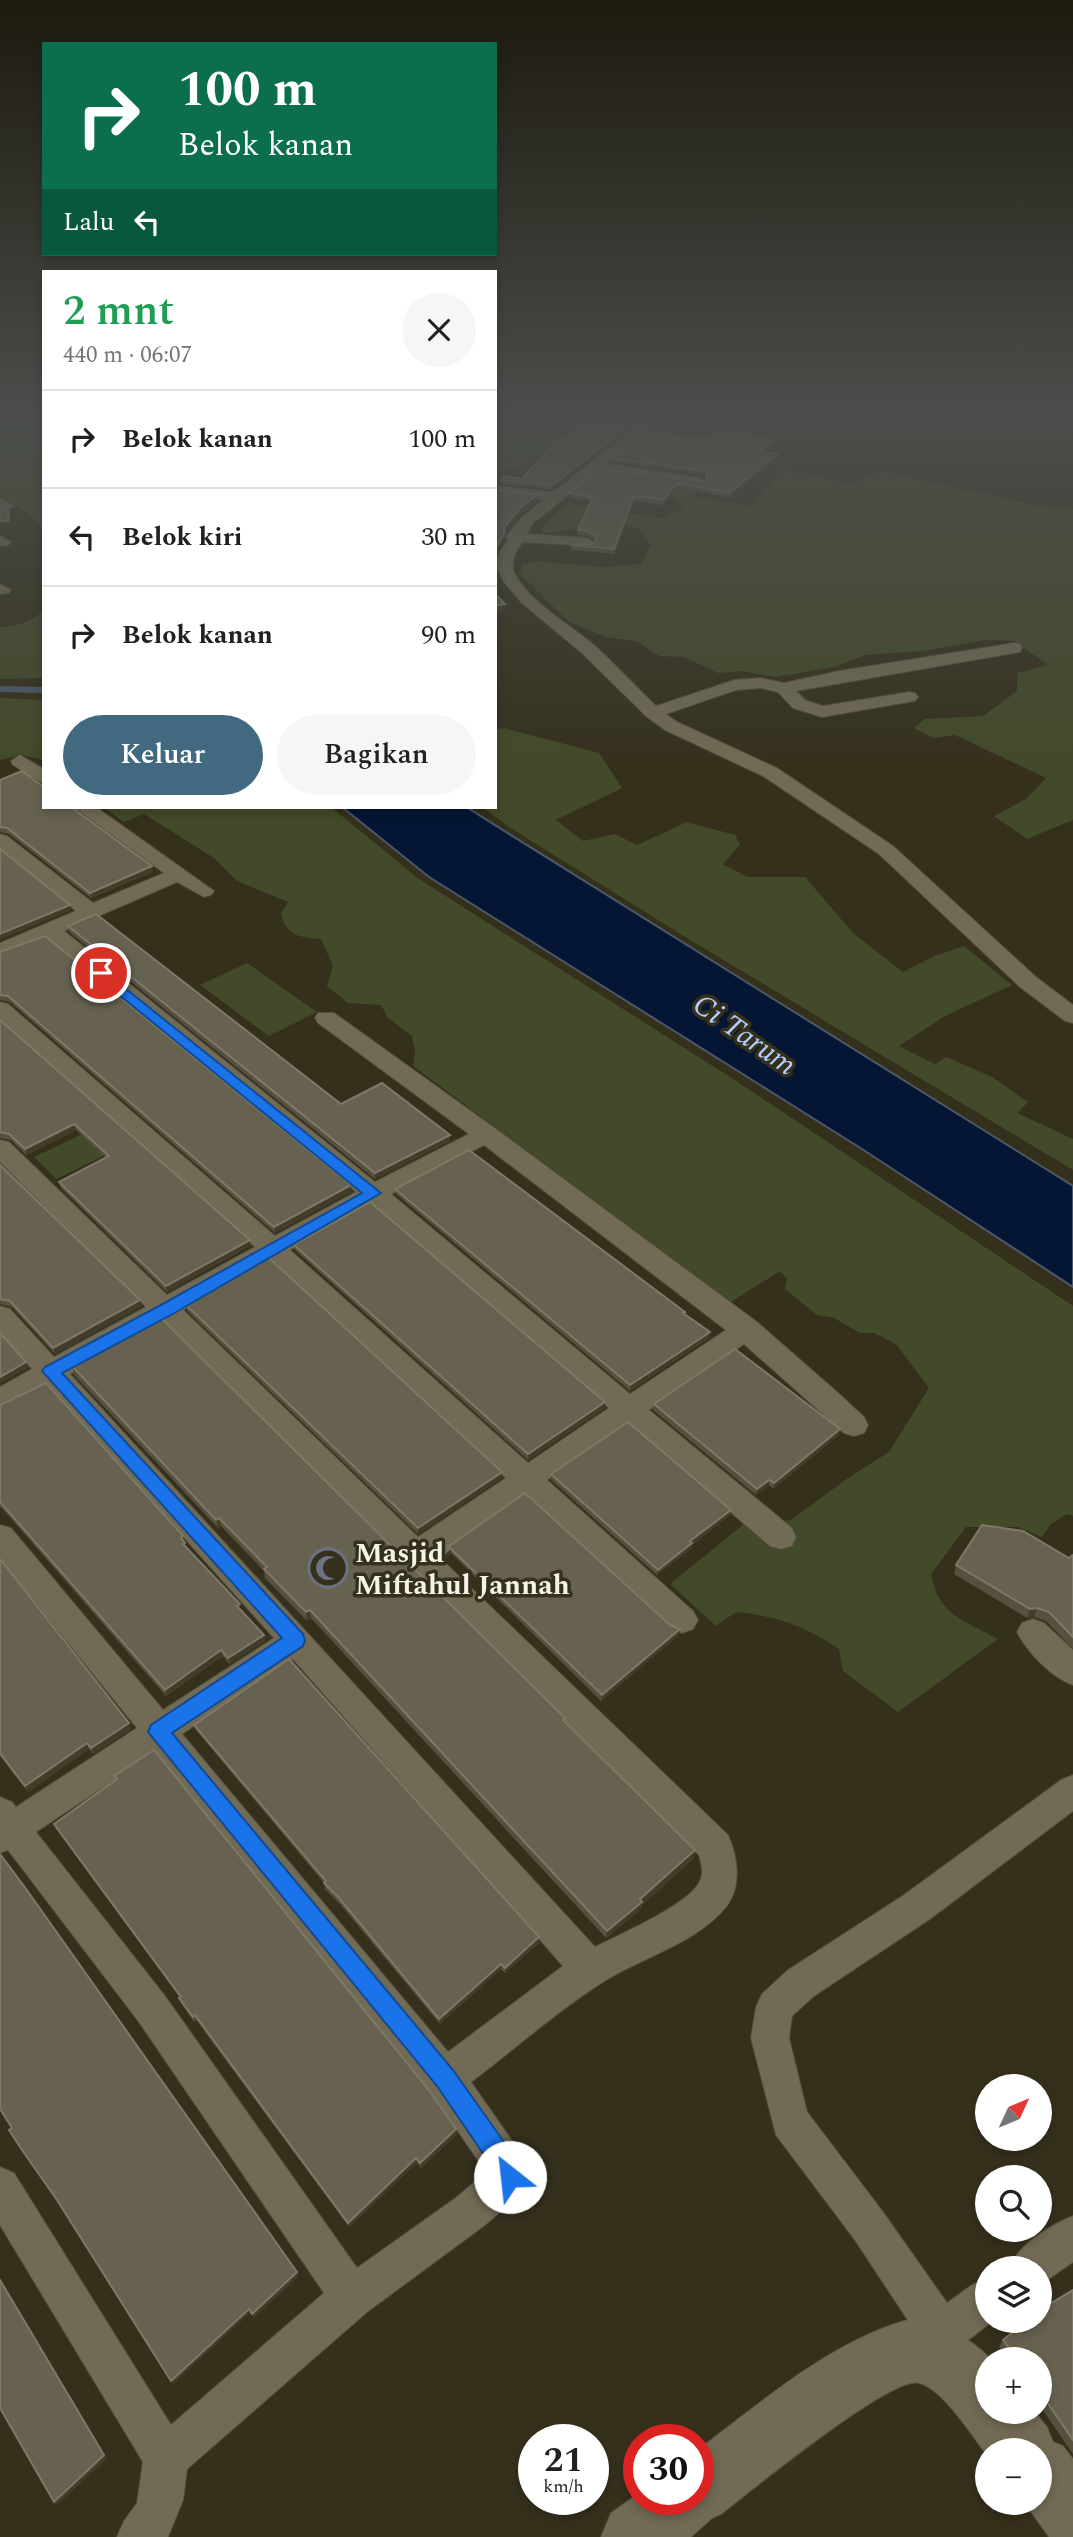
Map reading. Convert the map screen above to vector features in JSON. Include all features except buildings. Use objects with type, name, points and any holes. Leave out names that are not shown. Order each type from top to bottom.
[{"type":"main road","points":[[714,2479],[852,2378],[887,2357],[938,2344],[975,2389]]},
{"type":"main road","points":[[1003,2424],[1014,2438]]},
{"type":"main road","points":[[1052,2485],[1073,2513]]},
{"type":"main road","points":[[635,2537],[665,2515]]},
{"type":"street","points":[[516,534],[506,556],[505,569],[519,591],[589,650],[653,713],[671,726],[770,772],[886,850],[1028,982],[1073,1016]]},
{"type":"street","points":[[514,537],[587,543]]},
{"type":"street","points":[[653,713],[734,685],[761,684],[784,688],[839,676],[1014,648]]},
{"type":"street","points":[[784,688],[799,704],[822,712],[909,697]]},
{"type":"street","points":[[20,761],[42,777]]},
{"type":"street","points":[[87,809],[204,891]]},
{"type":"street","points":[[0,840],[92,912]]},
{"type":"street","points":[[0,950],[179,874]]},
{"type":"street","points":[[49,930],[373,1193],[781,1537]]},
{"type":"street","points":[[0,1009],[274,1250],[682,1620]]},
{"type":"street","points":[[326,1018],[488,1134],[747,1329],[854,1424]]},
{"type":"street","points":[[0,1400],[165,1311],[373,1193],[488,1134]]},
{"type":"street","points":[[0,1148],[716,1847],[720,1874],[714,1894],[686,1919],[590,1969],[445,2078]]},
{"type":"street","points":[[0,1316],[296,1640],[590,1969]]},
{"type":"street","points":[[415,1555],[747,1329]]},
{"type":"street","points":[[0,1538],[445,2078],[505,2165],[510,2177],[471,2211],[352,2297],[166,2458]]},
{"type":"street","points":[[1033,1632],[1073,1671]]},
{"type":"street","points":[[296,1640],[158,1732],[4,1826],[152,2009],[352,2297]]},
{"type":"street","points":[[975,2311],[938,2344],[869,2226],[790,2121],[770,2038],[775,2007],[801,1983],[917,1907],[1073,1791]]},
{"type":"street","points":[[0,2188],[166,2458],[161,2501],[154,2521],[140,2537]]},
{"type":"street","points":[[1047,2256],[1073,2237]]},
{"type":"green space","points":[[644,534],[1073,534],[1073,820],[1027,839],[994,816],[1026,799],[1046,778],[955,735],[934,738],[914,728],[925,719],[983,716],[1017,691],[1017,673],[1047,665],[1015,641],[985,640],[923,651],[866,655],[834,667],[776,677],[742,671],[718,673],[684,657],[659,656],[636,641],[605,637],[569,622],[519,573],[523,564],[538,561],[603,567],[641,564],[651,545]]},
{"type":"green space","points":[[42,612],[42,678],[0,679],[0,627],[24,623]]},
{"type":"green space","points":[[0,698],[42,700],[42,760],[21,755],[0,760]]},
{"type":"green space","points":[[504,728],[599,753],[622,788],[556,820],[583,841],[615,834],[637,845],[687,822],[735,835],[740,845],[723,864],[747,877],[805,877],[853,933],[903,972],[935,956],[964,946],[1012,985],[945,1016],[899,1046],[935,1064],[946,1057],[992,1077],[1028,1102],[1017,1113],[1073,1139],[1073,1170],[692,941],[512,829],[485,809],[497,809],[497,729]]},
{"type":"green space","points":[[106,809],[333,809],[419,879],[741,1084],[1073,1306],[1073,1516],[1067,1514],[1051,1524],[1042,1537],[1018,1527],[966,1527],[931,1574],[940,1599],[947,1608],[964,1621],[998,1639],[898,1712],[843,1671],[839,1649],[814,1634],[778,1619],[736,1612],[716,1626],[670,1584],[744,1524],[791,1520],[889,1452],[929,1388],[896,1344],[874,1333],[860,1333],[834,1318],[817,1315],[785,1289],[787,1279],[780,1271],[731,1302],[413,1066],[415,1052],[412,1036],[388,1018],[381,1005],[348,1003],[327,986],[333,966],[321,939],[295,934],[287,927],[281,914],[288,902],[237,881],[214,858],[144,814],[124,822]]},
{"type":"green space","points":[[247,963],[317,1012],[269,1036],[200,985]]},
{"type":"green space","points":[[110,1121],[132,1142],[56,1179],[34,1157]]},
{"type":"water","name":"Ci Tarum","points":[[344,809],[469,809],[1073,1186],[1073,1287],[862,1149],[429,877]]},
{"type":"waterway","points":[[0,689],[42,690]]},
{"type":"place","name":"Masjid Miftahul Jannah","points":[[328,1568]]},
{"type":"route","points":[[101,973],[373,1193],[165,1311],[51,1371],[296,1640],[158,1732],[445,2078],[505,2165],[510,2177]]}]
